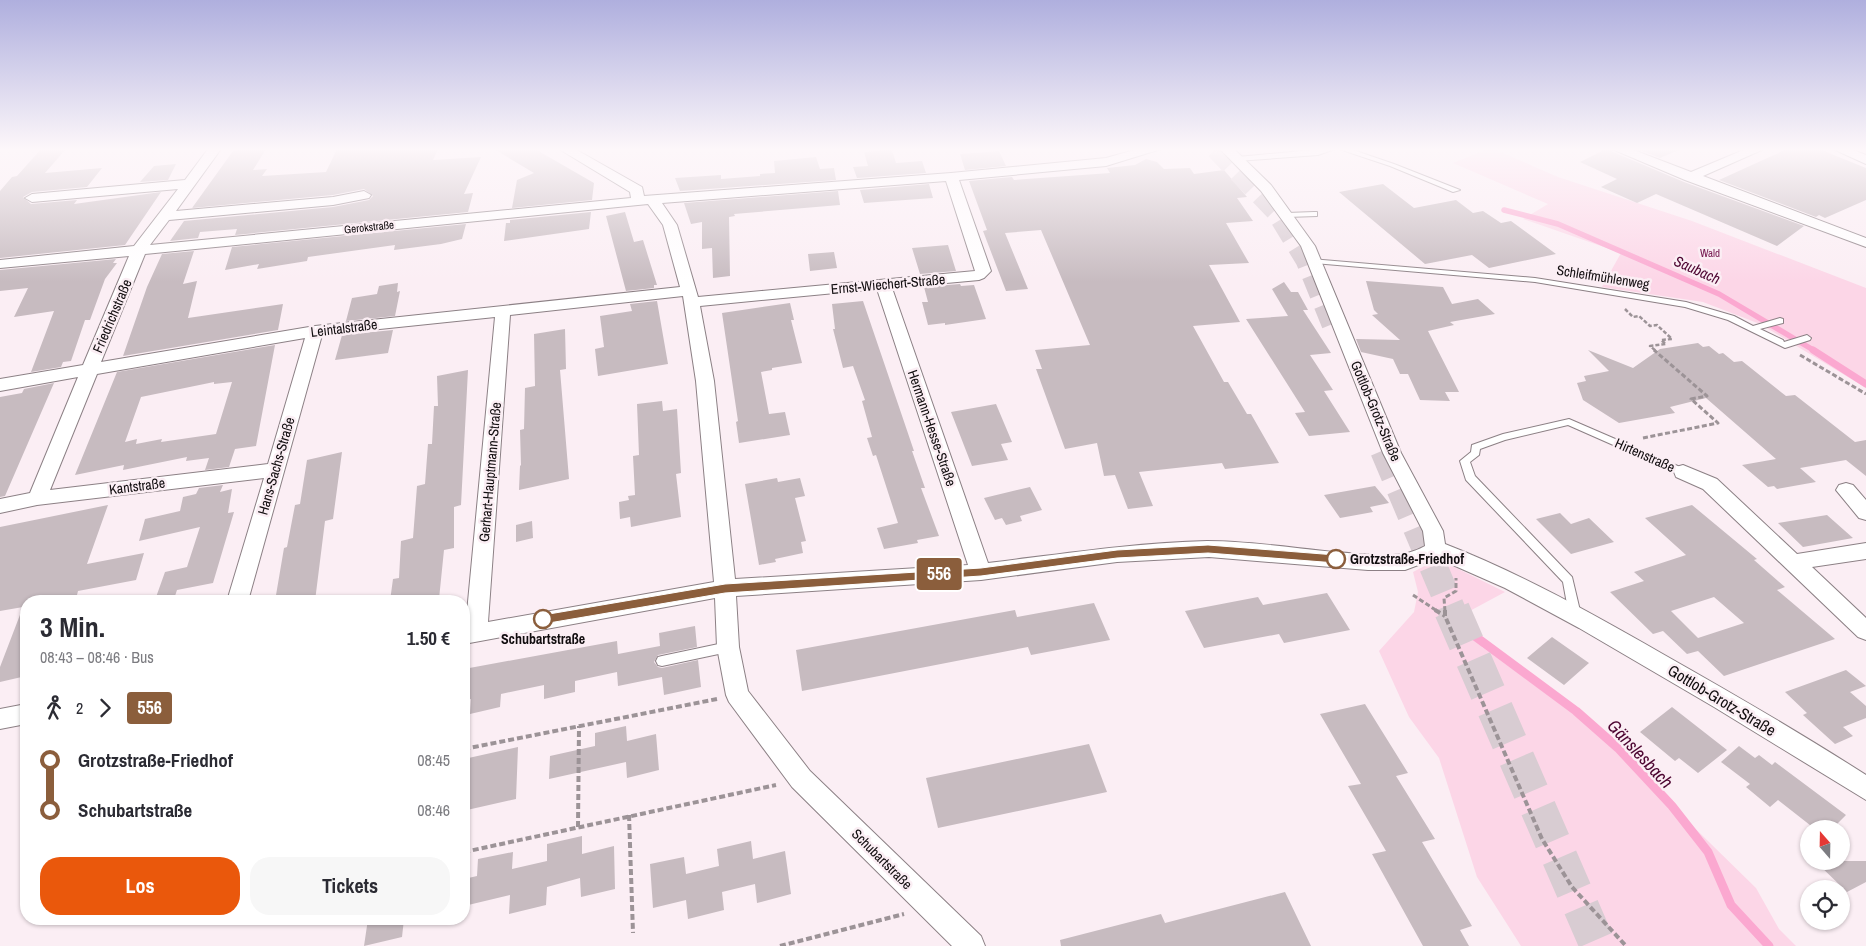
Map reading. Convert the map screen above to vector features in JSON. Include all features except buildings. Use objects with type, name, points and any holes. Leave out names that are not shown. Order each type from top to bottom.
[{"type":"street","points":[[32,198],[86,193]]},
{"type":"street","name":"Friedrichstraße","points":[[37,498],[139,250],[181,193]]},
{"type":"street","name":"Schubartstraße","points":[[639,193],[670,225],[691,296],[705,382],[725,588],[728,648],[737,695],[801,780],[970,946]]},
{"type":"street","name":"Gerokstraße","points":[[0,264],[645,201],[745,193]]},
{"type":"street","name":"Ernst-Wiechert-Straße","points":[[691,296],[979,276],[984,271],[957,193]]},
{"type":"street","name":"Gottlob-Grotz-Straße","points":[[1270,193],[1308,246],[1392,453],[1433,531],[1436,549],[1477,565],[1575,615],[1861,780]]},
{"type":"street","points":[[1733,193],[1866,243]]},
{"type":"street","points":[[164,216],[333,201],[364,194]]},
{"type":"street","name":"Hermann-Hesse-Straße","points":[[883,284],[981,572]]},
{"type":"street","name":"Leintalstraße","points":[[0,385],[90,368],[315,331],[503,310],[691,296]]},
{"type":"street","name":"Gerhart-Hauptmann-Straße","points":[[470,634],[503,310]]},
{"type":"street","name":"Hans-Sachs-Straße","points":[[240,595],[315,331]]},
{"type":"street","name":"Kantstraße","points":[[0,506],[37,498],[275,470]]},
{"type":"street","name":"Hirtenstraße","points":[[1683,472],[1710,484],[1866,631]]},
{"type":"street","points":[[1846,490],[1866,513]]},
{"type":"street","points":[[470,634],[725,588],[981,572],[1117,554],[1208,549],[1368,562],[1405,562],[1422,557],[1436,549]]},
{"type":"street","points":[[1794,562],[1866,550]]},
{"type":"street","points":[[0,719],[20,715]]},
{"type":"lane","points":[[1287,215],[1314,214]]},
{"type":"lane","name":"Schleifmühlenweg","points":[[1314,261],[1535,280],[1686,305],[1731,318],[1754,328],[1782,344]]},
{"type":"lane","points":[[1754,328],[1774,322]]},
{"type":"lane","points":[[1782,344],[1802,340]]},
{"type":"lane","name":"Hirtenstraße","points":[[1575,615],[1568,580],[1470,477],[1465,461],[1476,454],[1475,447],[1503,437],[1569,422],[1683,472]]},
{"type":"lane","points":[[662,661],[728,648]]},
{"type":"path","points":[[1597,290],[1616,308],[1622,307],[1633,317],[1639,316],[1650,326],[1657,325],[1672,338],[1661,340],[1666,344],[1650,346],[1707,396],[1691,399],[1718,423],[1619,443]]},
{"type":"path","points":[[1782,344],[1866,394]]},
{"type":"path","points":[[1436,549],[1456,576],[1456,591],[1444,598],[1445,616],[1542,839],[1572,888],[1626,946]]},
{"type":"path","points":[[1413,594],[1445,616]]},
{"type":"path","points":[[470,748],[737,695]]},
{"type":"path","points":[[578,827],[579,726]]},
{"type":"path","points":[[470,851],[629,815],[801,780]]},
{"type":"path","points":[[629,815],[633,933]]},
{"type":"path","points":[[780,946],[931,907]]},
{"type":"green space","name":"Wald","points":[[1523,193],[1607,193],[1692,221],[1866,288],[1866,388],[1760,324],[1703,302],[1602,287],[1621,253],[1523,219],[1548,204]]},
{"type":"green space","points":[[1438,559],[1505,592],[1466,613],[1482,647],[1578,717],[1616,751],[1756,888],[1779,929],[1796,946],[1521,946],[1477,877],[1439,758],[1409,717],[1379,651],[1414,612],[1418,592],[1413,572]]},
{"type":"waterway","name":"Saubach","points":[[1504,210],[1558,224],[1719,294],[1815,351]]},
{"type":"waterway","name":"Saubach","points":[[1813,350],[1866,384]]},
{"type":"waterway","name":"Gänslesbach","points":[[1459,611],[1476,637],[1576,711],[1618,748],[1672,806],[1708,852],[1731,905],[1769,946]]},
{"type":"tunnel","points":[[1259,193],[1276,211],[1306,260],[1334,329]]},
{"type":"tunnel","points":[[1384,450],[1452,611]]},
{"type":"tunnel","points":[[1452,610],[1598,946]]},
{"type":"bus line","name":"556","points":[[543,619],[725,588],[981,572],[1117,554],[1208,549],[1336,559]]},
{"type":"place","name":"Grotzstraße-Friedhof","points":[[1336,559]]},
{"type":"place","name":"Schubartstraße","points":[[543,619]]}]
